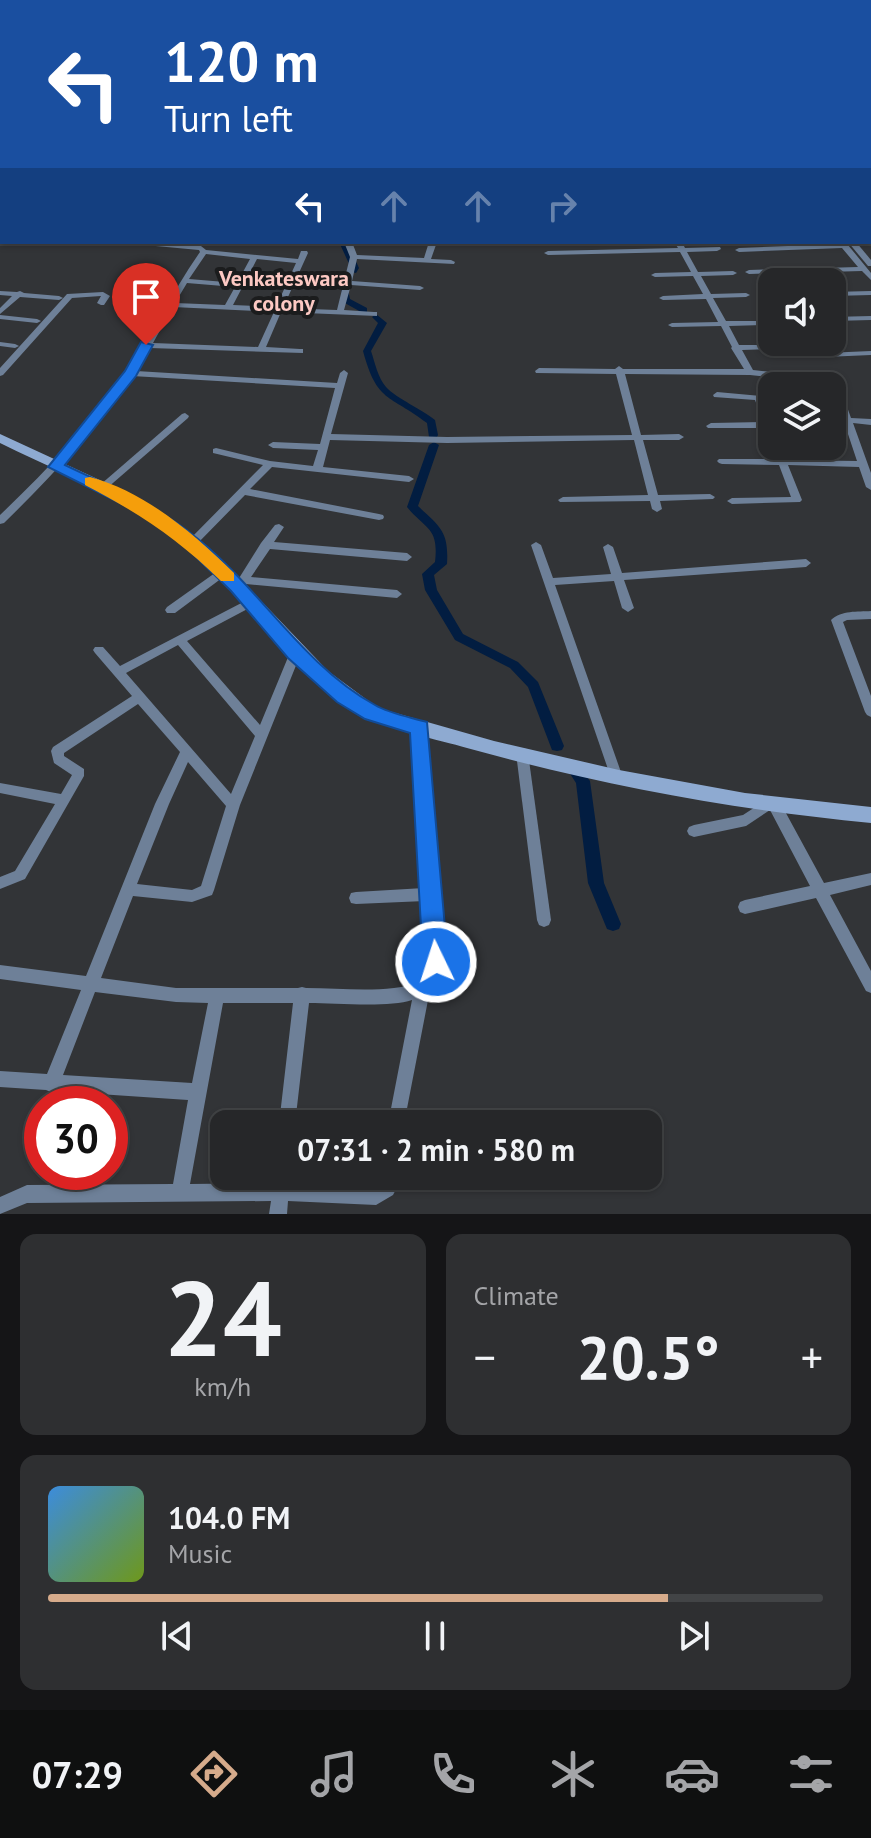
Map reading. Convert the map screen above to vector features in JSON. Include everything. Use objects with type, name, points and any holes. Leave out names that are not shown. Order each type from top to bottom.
[{"type":"street","points":[[156,244],[255,257],[302,257],[261,349]]},
{"type":"street","points":[[340,312],[354,257],[349,244]]},
{"type":"street","points":[[390,257],[393,244]]},
{"type":"street","points":[[427,259],[432,244]]},
{"type":"street","points":[[739,250],[831,244]]},
{"type":"street","points":[[847,244],[867,267],[871,278]]},
{"type":"street","points":[[680,246],[750,372]]},
{"type":"street","points":[[548,253],[680,246],[717,249]]},
{"type":"street","points":[[0,521],[56,467],[131,373],[183,281],[204,252]]},
{"type":"street","points":[[228,307],[255,257]]},
{"type":"street","points":[[354,257],[451,262]]},
{"type":"street","points":[[749,272],[867,267]]},
{"type":"street","points":[[655,275],[733,273]]},
{"type":"street","points":[[183,281],[240,285]]},
{"type":"street","points":[[348,283],[420,288]]},
{"type":"street","points":[[0,293],[22,291],[59,298]]},
{"type":"street","points":[[0,314],[22,291]]},
{"type":"street","points":[[846,294],[871,293]]},
{"type":"street","points":[[0,373],[70,296],[103,294],[106,296],[101,303]]},
{"type":"street","points":[[663,298],[746,295]]},
{"type":"street","points":[[169,305],[374,314]]},
{"type":"street","points":[[0,314],[37,321]]},
{"type":"street","points":[[846,319],[871,318]]},
{"type":"street","points":[[672,325],[758,323]]},
{"type":"street","points":[[0,344],[15,346]]},
{"type":"street","points":[[146,345],[300,351]]},
{"type":"street","points":[[735,348],[758,347]]},
{"type":"street","points":[[846,354],[871,353]]},
{"type":"street","points":[[619,369],[656,504]]},
{"type":"street","points":[[539,371],[750,372],[832,384],[871,487]]},
{"type":"street","points":[[131,373],[339,386]]},
{"type":"street","points":[[317,470],[344,373]]},
{"type":"street","points":[[717,395],[758,398]]},
{"type":"street","points":[[103,487],[185,416]]},
{"type":"street","points":[[848,420],[871,422]]},
{"type":"street","points":[[711,426],[758,429]]},
{"type":"street","points":[[273,445],[679,437]]},
{"type":"street","points":[[0,438],[146,509],[192,543],[222,572],[240,583],[397,594]]},
{"type":"street","points":[[216,451],[270,464],[409,479]]},
{"type":"street","points":[[722,461],[863,464]]},
{"type":"street","points":[[732,501],[797,500],[783,462]]},
{"type":"street","points":[[192,543],[270,464]]},
{"type":"street","points":[[243,491],[379,517]]},
{"type":"street","points":[[563,500],[656,504],[710,497]]},
{"type":"street","points":[[240,583],[279,527]]},
{"type":"street","points":[[265,545],[407,557]]},
{"type":"street","points":[[536,545],[616,775]]},
{"type":"street","points":[[608,547],[628,608]]},
{"type":"street","points":[[549,582],[806,563]]},
{"type":"street","points":[[171,610],[222,572]]},
{"type":"street","points":[[240,583],[251,602],[295,653],[344,696],[372,713],[522,753],[771,807],[871,815]]},
{"type":"street","points":[[120,671],[251,602]]},
{"type":"street","points":[[871,615],[845,616],[837,620],[871,712]]},
{"type":"street","points":[[180,640],[261,735]]},
{"type":"street","points":[[99,650],[233,805]]},
{"type":"street","points":[[128,889],[200,895],[207,890],[233,805],[295,653]]},
{"type":"street","points":[[0,883],[20,875],[79,773],[58,759],[57,751],[138,698]]},
{"type":"street","points":[[0,972],[176,995],[406,995],[428,988],[436,962],[420,728]]},
{"type":"street","points":[[51,1084],[128,889],[187,751]]},
{"type":"street","points":[[522,753],[544,920]]},
{"type":"street","points":[[0,788],[63,800]]},
{"type":"street","points":[[694,831],[746,820],[771,807]]},
{"type":"street","points":[[771,807],[869,977]]},
{"type":"street","points":[[745,907],[871,879]]},
{"type":"street","points":[[356,898],[431,894]]},
{"type":"street","points":[[399,1110],[422,990]]},
{"type":"street","points":[[289,1110],[302,994]]},
{"type":"street","points":[[180,1194],[217,995]]},
{"type":"street","points":[[0,1079],[198,1092]]},
{"type":"street","points":[[0,1206],[27,1194],[180,1194],[220,1190]]},
{"type":"street","points":[[278,1214],[280,1190]]},
{"type":"street","points":[[328,1190],[376,1196],[385,1190]]},
{"type":"waterway","points":[[344,244],[355,268],[353,271]]},
{"type":"waterway","points":[[344,287],[346,300],[364,310]]},
{"type":"waterway","points":[[376,317],[383,323],[367,351],[378,382],[390,396],[432,422],[433,435]]},
{"type":"waterway","points":[[434,445],[412,507],[437,530],[442,542],[441,564],[428,574],[431,590],[459,637],[514,665],[533,685],[557,746]]},
{"type":"waterway","points":[[574,769],[583,781],[596,883],[613,924]]},
{"type":"slow traffic","points":[[90,482],[146,509],[192,543],[228,577]]},
{"type":"district","name":"Venkateswara colony","points":[[284,290]]},
{"type":"route","points":[[146,345],[131,373],[56,467],[146,509],[192,543],[238,586],[295,653],[344,696],[372,713],[420,728],[436,962]]}]
